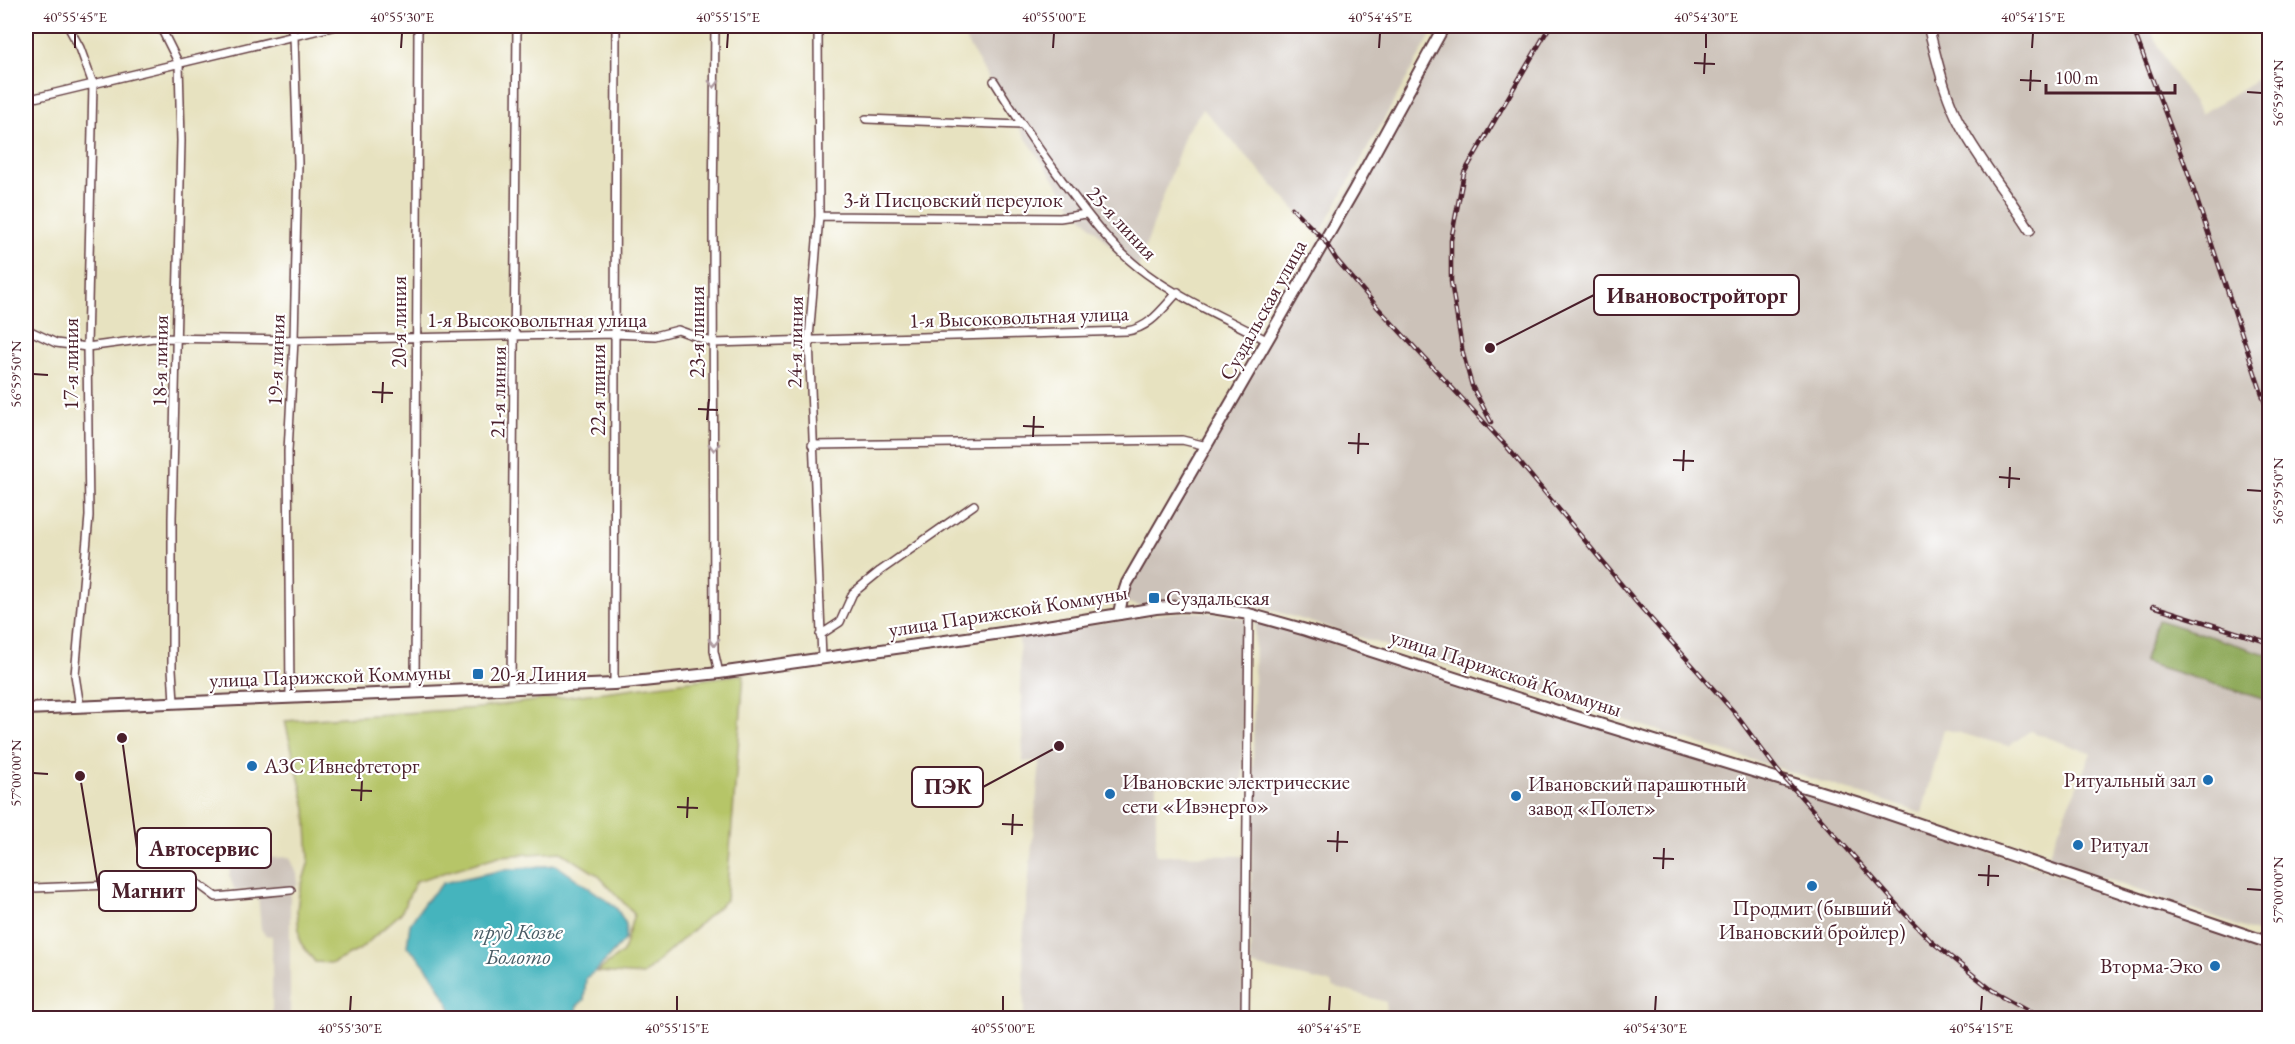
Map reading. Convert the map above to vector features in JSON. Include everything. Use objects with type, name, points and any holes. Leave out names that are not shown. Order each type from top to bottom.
[{"type":"main road","name":"Суздальская улица","points":[[1119,614],[1127,583],[1354,190],[1444,26]]},
{"type":"main road","name":"улица Парижской Коммуны","points":[[26,708],[614,684],[719,673],[1119,614],[1182,606],[1212,608],[1249,614],[1860,804],[2270,943]]},
{"type":"street","name":"17-я линия","points":[[68,26],[80,48],[93,84],[87,347],[89,516],[75,675],[80,707]]},
{"type":"street","name":"18-я линия","points":[[160,26],[179,64],[181,141],[172,529],[174,702]]},
{"type":"street","name":"19-я линия","points":[[290,26],[294,36],[298,163],[294,340],[288,451],[290,696]]},
{"type":"street","points":[[26,100],[336,26]]},
{"type":"street","name":"20-я линия","points":[[414,691],[418,26]]},
{"type":"street","name":"21-я линия","points":[[511,688],[517,26]]},
{"type":"street","name":"22-я линия","points":[[614,684],[616,26]]},
{"type":"street","name":"23-я линия","points":[[715,26],[714,651],[719,673]]},
{"type":"street","name":"24-я линия","points":[[819,26],[819,216],[808,339],[822,658]]},
{"type":"street","points":[[957,26],[964,26]]},
{"type":"street","points":[[1928,26],[1945,90],[1960,126],[1998,186],[2030,230]]},
{"type":"street","name":"25-я линия","points":[[994,81],[1021,125],[1086,214],[1124,254],[1146,273],[1268,341]]},
{"type":"street","points":[[866,119],[1021,125]]},
{"type":"street","name":"3-й Писцовский переулок","points":[[819,216],[1060,218],[1086,214]]},
{"type":"street","name":"1-я Высоковольтная улица","points":[[26,329],[56,343],[87,347],[154,338],[294,340],[615,334],[655,336],[678,330],[714,343],[1127,331],[1139,330],[1151,321],[1178,292]]},
{"type":"street","points":[[812,445],[1182,440],[1208,446]]},
{"type":"street","points":[[820,635],[840,622],[853,593],[880,571],[974,505]]},
{"type":"street","points":[[1245,1018],[1249,614]]},
{"type":"street","points":[[26,886],[33,888],[111,885],[149,876],[197,883],[216,897],[291,890]]},
{"type":"shaded area","points":[[957,26],[1436,26],[1319,236],[1203,109],[1186,132],[1138,268],[1121,258],[1071,204],[1010,115]]},
{"type":"shaded area","points":[[1443,26],[2149,26],[2166,61],[2201,114],[2269,72],[2269,937],[2047,858],[2091,753],[2030,731],[2009,746],[1944,729],[1922,813],[1262,607],[1195,600],[1138,606],[1126,602],[1126,578]]},
{"type":"shaded area","points":[[1177,612],[1205,612],[1245,618],[1243,787],[1156,785],[1156,855],[1243,856],[1243,1018],[1024,1018],[1023,939],[1040,761],[1023,762],[1019,635]]},
{"type":"shaded area","points":[[1255,620],[1787,783],[2269,946],[2269,1018],[1386,1018],[1386,1002],[1333,987],[1331,983],[1250,965]]},
{"type":"shaded area","points":[[290,857],[297,874],[298,883],[294,888],[235,891],[229,875],[232,860]]},
{"type":"shaded area","points":[[290,892],[290,1018],[272,1018],[272,936],[265,935],[261,929],[258,895]]},
{"type":"green space","points":[[2158,620],[2269,655],[2269,701],[2143,662]]},
{"type":"green space","points":[[744,674],[726,900],[643,975],[597,972],[623,952],[634,914],[598,875],[561,852],[499,856],[416,881],[401,913],[359,950],[333,963],[315,962],[300,942],[297,910],[299,894],[309,861],[306,808],[285,721],[479,708]]},
{"type":"water","name":"пруд Козье Болото","points":[[556,865],[611,903],[626,924],[625,939],[598,969],[586,978],[584,1000],[577,1006],[578,1018],[456,1018],[429,971],[407,947],[410,924],[424,903],[443,883],[503,870]]},
{"type":"railway","points":[[1491,422],[1472,386],[1463,354],[1451,282],[1451,240],[1464,173],[1550,26]]},
{"type":"railway","points":[[2132,26],[2187,170],[2270,418]]},
{"type":"railway","points":[[1292,208],[1324,240],[1336,259],[1379,309],[1507,447],[1636,602],[1734,712],[1778,771],[1905,914],[1932,942],[1992,990],[2043,1018]]},
{"type":"railway","points":[[2153,606],[2270,643]]},
{"type":"place","name":"Ивановостройторг","points":[[1490,348]]},
{"type":"place","name":"Суздальская","points":[[1154,598]]},
{"type":"place","name":"20-я Линия","points":[[478,674]]},
{"type":"place","name":"Автосервис","points":[[122,738]]},
{"type":"place","name":"ПЭК","points":[[1059,746]]},
{"type":"place","name":"АЗС Ивнефтеторг","points":[[252,766]]},
{"type":"place","name":"Магнит","points":[[80,776]]},
{"type":"place","name":"Ритуальный зал","points":[[2208,780]]},
{"type":"place","name":"Ивановские электрические сети «Ивэнерго»","points":[[1110,794]]},
{"type":"place","name":"Ивановский парашютный завод «Полет»","points":[[1516,796]]},
{"type":"place","name":"Ритуал","points":[[2078,845]]},
{"type":"place","name":"Продмит (бывший Ивановский бройлер)","points":[[1812,886]]},
{"type":"place","name":"Вторма-Эко","points":[[2215,966]]}]
